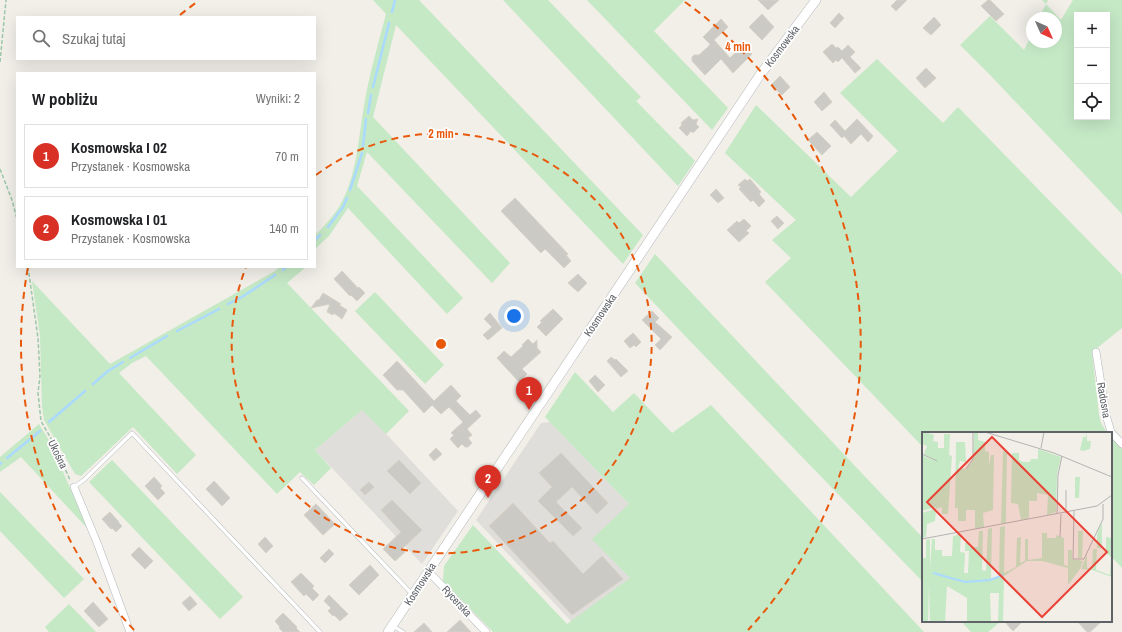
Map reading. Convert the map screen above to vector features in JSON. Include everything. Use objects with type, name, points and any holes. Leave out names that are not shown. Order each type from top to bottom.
[{"type":"street","name":"Kosmowska","points":[[390,629],[760,75],[816,0]]},
{"type":"street","name":"Radosna","points":[[1096,352],[1111,432]]},
{"type":"street","name":"Radosna","points":[[1112,433],[1122,444]]},
{"type":"street","points":[[74,487],[98,545],[130,632]]},
{"type":"street","name":"Rycerska","points":[[428,571],[486,632]]},
{"type":"lane","points":[[74,487],[84,480],[132,433],[320,632]]},
{"type":"lane","points":[[302,478],[413,595]]},
{"type":"lane","points":[[390,629],[403,632]]},
{"type":"path","points":[[0,62],[6,0]]},
{"type":"path","points":[[0,169],[16,215]]},
{"type":"path","name":"Ukośna","points":[[28,268],[38,338],[40,376],[38,393],[41,421],[53,442],[74,487]]},
{"type":"shaded area","points":[[363,409],[458,511],[422,564],[315,450]]},
{"type":"shaded area","points":[[550,422],[629,504],[630,578],[572,622],[476,520],[541,423]]},
{"type":"green space","points":[[373,0],[419,0],[643,235],[623,264],[396,25],[373,117],[510,263],[492,283],[367,152],[357,186],[463,298],[447,314],[348,208],[329,236],[316,248],[316,234],[328,222],[339,207],[350,183],[356,158],[368,83],[386,14]]},
{"type":"green space","points":[[503,0],[548,0],[641,97],[636,101],[695,161],[678,186]]},
{"type":"green space","points":[[587,0],[685,0],[654,31],[728,108],[712,130]]},
{"type":"green space","points":[[1042,0],[1048,0],[1046,4]]},
{"type":"green space","points":[[1073,0],[1122,0],[1122,214],[960,45],[990,16],[1024,50],[1026,46],[1026,48],[1062,48],[1062,18]]},
{"type":"green space","points":[[1046,4],[1054,12],[1042,12]]},
{"type":"green space","points":[[877,59],[943,123],[958,107],[1122,275],[1122,328],[1092,352],[1099,415],[1101,423],[1106,432],[922,432],[922,446],[765,282],[791,258],[772,240],[796,220],[725,153],[756,105],[851,197],[898,151],[840,93]]},
{"type":"green space","points":[[655,254],[922,537],[922,581],[689,340],[635,283]]},
{"type":"green space","points":[[278,268],[305,268],[287,283],[409,411],[386,434],[362,410],[315,450],[331,468],[314,485],[300,472],[277,494],[146,356],[132,363],[119,373],[196,455],[177,474],[133,427],[81,476],[75,474],[44,420],[42,407],[40,336],[32,281],[110,364]]},
{"type":"green space","points":[[375,292],[444,365],[425,384],[355,311]]},
{"type":"green space","points":[[575,372],[613,412],[634,393],[672,433],[711,405],[924,632],[493,632],[443,581],[444,566],[473,525],[567,624],[630,578],[592,539],[629,504],[545,417]]},
{"type":"green space","points":[[39,424],[50,442],[88,529],[21,457],[0,472],[0,457]]},
{"type":"green space","points":[[1112,438],[1122,449],[1122,568],[1112,557]]},
{"type":"green space","points":[[112,460],[243,597],[220,619],[89,482]]},
{"type":"green space","points":[[0,492],[84,579],[64,598],[0,531]]},
{"type":"green space","points":[[69,604],[96,632],[49,632],[45,627]]},
{"type":"green space","points":[[962,622],[1000,622],[988,632],[971,632]]},
{"type":"building","points":[[758,0],[779,0],[768,10]]},
{"type":"building","points":[[897,0],[907,0],[896,11],[891,6]]},
{"type":"building","points":[[990,0],[1004,14],[996,21],[981,6]]},
{"type":"building","points":[[839,13],[844,18],[835,28],[830,23]]},
{"type":"building","points":[[762,14],[774,27],[762,40],[749,27]]},
{"type":"building","points":[[934,17],[941,25],[931,35],[923,28]]},
{"type":"building","points":[[721,19],[728,27],[714,40],[730,58],[744,47],[752,54],[733,73],[721,59],[705,75],[692,61],[692,57],[694,55],[699,55],[709,46],[710,44],[703,37]]},
{"type":"building","points":[[832,44],[842,51],[848,45],[855,52],[850,57],[861,68],[855,73],[842,58],[838,62],[836,60],[833,63],[823,52]]},
{"type":"building","points":[[926,68],[936,78],[925,88],[916,78]]},
{"type":"building","points":[[780,76],[790,87],[782,95],[771,85]]},
{"type":"building","points":[[824,92],[832,102],[822,111],[814,102]]},
{"type":"building","points":[[689,116],[693,120],[698,119],[696,124],[699,127],[693,133],[691,131],[687,136],[679,128],[682,125],[681,123]]},
{"type":"building","points":[[857,119],[873,136],[868,142],[861,134],[851,144],[844,136],[842,138],[830,125],[835,120],[845,131]]},
{"type":"building","points":[[817,132],[831,146],[822,155],[808,140]]},
{"type":"building","points":[[745,179],[747,181],[750,179],[761,192],[759,194],[765,201],[759,207],[753,200],[751,202],[739,189],[741,187],[738,185]]},
{"type":"building","points":[[716,189],[724,198],[718,203],[710,195]]},
{"type":"building","points":[[515,198],[568,254],[566,255],[571,261],[564,268],[545,249],[541,253],[501,211]]},
{"type":"building","points":[[777,216],[784,223],[778,229],[771,221]]},
{"type":"building","points":[[744,219],[751,226],[746,231],[749,233],[739,242],[727,230],[737,221],[739,223]]},
{"type":"building","points":[[342,271],[358,288],[359,287],[365,293],[357,301],[351,295],[350,296],[334,279]]},
{"type":"building","points":[[578,274],[587,283],[578,292],[568,283]]},
{"type":"building","points":[[323,293],[341,304],[339,305],[347,310],[342,319],[334,313],[333,315],[327,312],[330,304],[311,308],[317,300],[319,300]]},
{"type":"building","points":[[553,309],[563,319],[546,336],[537,327],[542,322],[540,321]]},
{"type":"building","points":[[652,311],[659,318],[655,322],[672,337],[660,350],[655,345],[661,339],[642,320]]},
{"type":"building","points":[[490,313],[502,328],[488,340],[483,335],[492,327],[484,319]]},
{"type":"building","points":[[633,333],[641,342],[636,347],[634,345],[630,348],[624,341]]},
{"type":"building","points":[[528,339],[533,344],[537,340],[537,348],[541,352],[522,369],[527,374],[519,382],[497,358],[504,351],[511,357]]},
{"type":"building","points":[[611,357],[615,360],[616,359],[628,371],[621,377],[607,361]]},
{"type":"building","points":[[397,361],[434,401],[451,385],[461,396],[456,401],[470,415],[476,410],[481,416],[467,429],[472,435],[468,438],[472,443],[468,447],[465,447],[462,444],[458,448],[450,439],[454,435],[451,433],[463,422],[449,407],[441,414],[432,405],[424,413],[403,390],[397,390],[383,375]]},
{"type":"building","points":[[595,375],[605,385],[598,392],[589,381]]},
{"type":"building","points":[[436,448],[442,454],[434,461],[429,455]]},
{"type":"building","points":[[561,453],[608,503],[597,514],[572,487],[556,502],[582,528],[573,536],[538,501],[552,487],[539,473]]},
{"type":"building","points":[[399,460],[421,483],[410,494],[387,471]]},
{"type":"building","points":[[154,477],[162,486],[160,488],[165,493],[158,500],[145,486]]},
{"type":"building","points":[[214,481],[230,498],[222,506],[206,489]]},
{"type":"building","points":[[369,482],[374,487],[365,495],[360,490]]},
{"type":"building","points":[[392,500],[422,530],[402,549],[405,552],[395,561],[383,549],[401,532],[381,510]]},
{"type":"building","points":[[513,503],[550,543],[553,541],[583,574],[602,556],[623,579],[572,615],[489,526]]},
{"type":"building","points":[[316,504],[335,524],[323,535],[304,515]]},
{"type":"building","points":[[110,512],[122,526],[116,532],[112,528],[111,529],[102,519]]},
{"type":"building","points":[[265,537],[273,546],[266,553],[258,544]]},
{"type":"building","points":[[139,547],[153,561],[145,569],[131,555]]},
{"type":"building","points":[[329,549],[334,554],[325,563],[320,558]]},
{"type":"building","points":[[370,565],[379,575],[359,595],[349,585]]},
{"type":"building","points":[[301,573],[314,586],[312,588],[319,595],[313,601],[306,594],[304,596],[291,582]]},
{"type":"building","points":[[329,595],[348,614],[340,621],[328,611],[331,608],[324,601]]},
{"type":"building","points":[[190,596],[197,604],[189,611],[182,603]]},
{"type":"building","points":[[93,602],[108,619],[99,627],[84,611]]},
{"type":"building","points":[[283,613],[300,632],[283,632],[279,628],[280,627],[275,621]]},
{"type":"building","points":[[460,620],[471,632],[447,632]]},
{"type":"building","points":[[1005,622],[1022,622],[1013,631]]},
{"type":"building","points":[[1078,622],[1101,622],[1090,632],[1087,632]]},
{"type":"building","points":[[424,623],[432,632],[414,632]]},
{"type":"waterway","points":[[392,12],[395,0]]},
{"type":"waterway","points":[[373,87],[389,23]]},
{"type":"waterway","points":[[368,113],[371,95]]},
{"type":"waterway","points":[[363,146],[366,119]]},
{"type":"waterway","points":[[350,190],[362,153]]},
{"type":"waterway","points":[[328,227],[343,207],[347,198]]},
{"type":"waterway","points":[[316,239],[320,235]]},
{"type":"waterway","points":[[228,304],[242,297],[275,275]]},
{"type":"waterway","points":[[177,331],[219,309]]},
{"type":"waterway","points":[[130,358],[167,336]]},
{"type":"waterway","points":[[93,384],[108,371],[123,362]]},
{"type":"waterway","points":[[49,422],[85,391]]},
{"type":"waterway","points":[[7,458],[40,431]]},
{"type":"place","name":"Kosmowska I 02","points":[[529,410]]},
{"type":"place","name":"Kosmowska I 01","points":[[488,498]]}]
